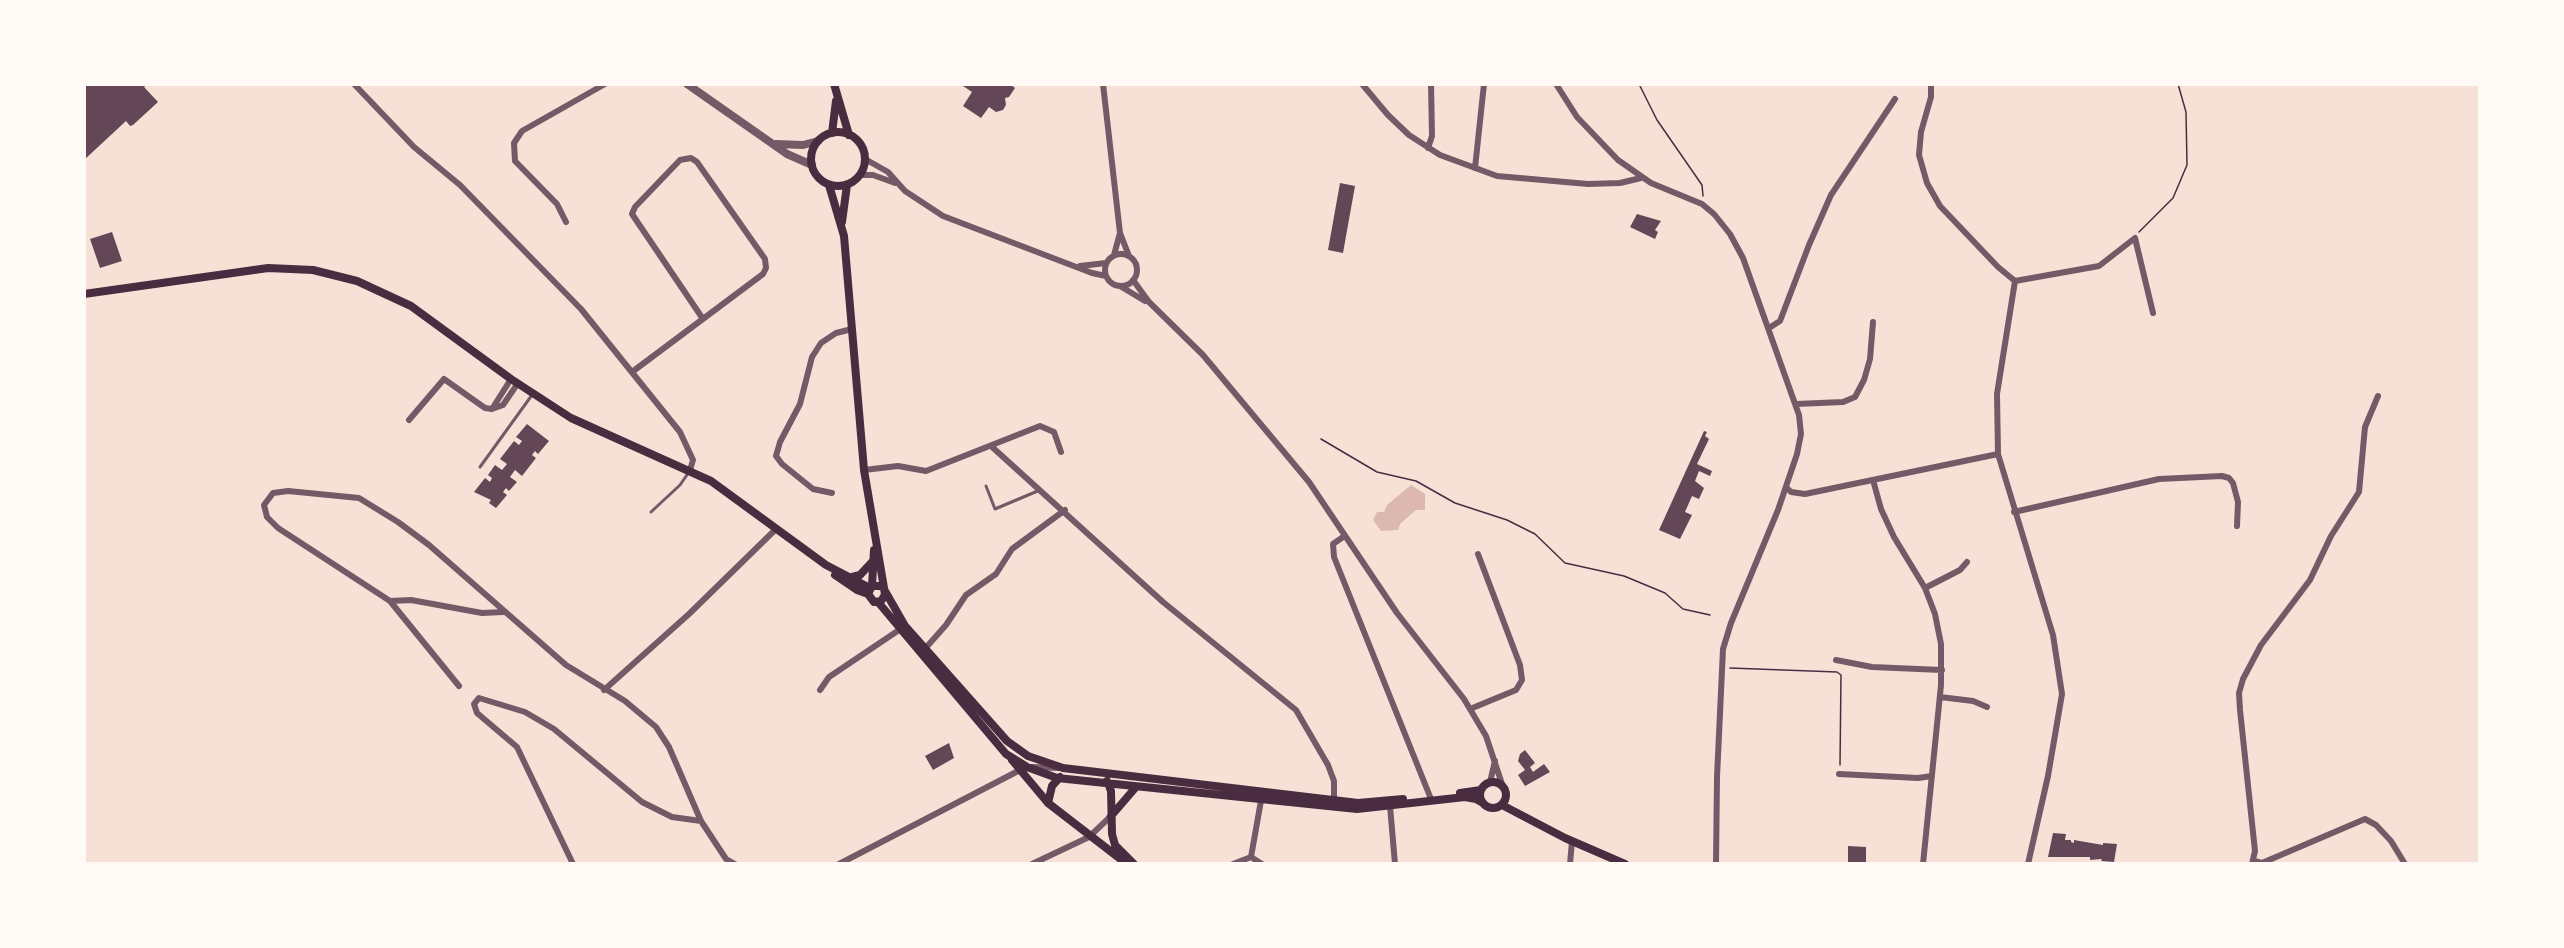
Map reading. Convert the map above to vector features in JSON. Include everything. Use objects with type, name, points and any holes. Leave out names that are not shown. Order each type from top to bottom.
[{"type":"main road","points":[[834,84],[849,135]]},
{"type":"main road","points":[[832,133],[837,97]]},
{"type":"main road","points":[[829,185],[847,185],[861,175],[866,159],[861,144],[849,135],[832,133],[818,141],[814,148],[812,165],[815,173],[829,185],[842,225],[864,470],[884,590],[884,598],[878,602]]},
{"type":"main road","points":[[842,225],[847,185]]},
{"type":"main road","points":[[84,294],[246,270],[291,268],[313,270],[357,280],[411,306],[514,381],[571,418],[605,435],[690,470],[711,482],[826,565],[870,590]]},
{"type":"main road","points":[[874,538],[870,590],[872,600],[878,602],[903,628],[1007,741],[1028,756],[1063,768],[1262,796]]},
{"type":"main road","points":[[848,578],[860,575],[874,560]]},
{"type":"main road","points":[[826,565],[845,583],[870,590]]},
{"type":"main road","points":[[870,590],[876,585],[884,590],[903,628]]},
{"type":"main road","points":[[923,650],[1006,754],[1024,769],[1048,803],[1089,837],[1127,864]]},
{"type":"main road","points":[[1024,769],[1057,778],[1137,787],[1334,803],[1466,797],[1476,799],[1492,808],[1502,805],[1569,840],[1625,864]]},
{"type":"main road","points":[[1048,803],[1057,778],[1067,774],[1102,773]]},
{"type":"main road","points":[[1102,773],[1110,784],[1112,834],[1115,845],[1134,864]]},
{"type":"main road","points":[[1334,803],[1356,809],[1390,806],[1481,790],[1490,782],[1503,787],[1505,797],[1502,805]]},
{"type":"main road","points":[[1112,816],[1137,787]]},
{"type":"main road","points":[[1481,790],[1483,803]]},
{"type":"street","points":[[354,84],[414,147],[460,185],[573,300],[680,432],[693,460],[690,470]]},
{"type":"street","points":[[566,222],[557,204],[515,161],[514,143],[522,131],[605,84]]},
{"type":"street","points":[[687,84],[772,143],[812,165]]},
{"type":"street","points":[[1103,84],[1119,232],[1137,269],[1133,280],[1119,286]]},
{"type":"street","points":[[1362,84],[1388,115],[1409,135],[1428,148],[1497,176],[1522,180],[1620,183],[1641,177]]},
{"type":"street","points":[[1428,148],[1432,136],[1431,84]]},
{"type":"street","points":[[1475,168],[1484,84]]},
{"type":"street","points":[[1556,84],[1589,131],[1618,160],[1641,177],[1702,204],[1714,214],[1737,245],[1796,404],[1800,423],[1800,442],[1786,487],[1731,623],[1721,665],[1716,864]]},
{"type":"street","points":[[1931,84],[1931,97],[1921,132],[1919,154],[1927,183],[1940,206],[1998,267],[2015,281],[2099,266],[2135,238],[2153,314]]},
{"type":"street","points":[[1768,328],[1780,321],[1831,195],[1895,99]]},
{"type":"street","points":[[772,143],[787,146],[818,141]]},
{"type":"street","points":[[632,372],[703,319],[763,274],[766,268],[765,259],[697,162],[691,158],[680,160],[635,207],[632,214],[703,319]]},
{"type":"street","points":[[866,159],[888,172],[896,183]]},
{"type":"street","points":[[861,175],[873,175],[896,183],[949,219],[1106,276],[1113,284],[1149,302]]},
{"type":"street","points":[[1076,267],[1106,263],[1114,255],[1119,232]]},
{"type":"street","points":[[1114,255],[1129,256]]},
{"type":"street","points":[[1106,263],[1106,276]]},
{"type":"street","points":[[1133,280],[1149,302],[1203,355],[1309,482],[1343,537],[1470,709],[1486,736],[1503,787]]},
{"type":"street","points":[[2015,281],[1996,394],[1998,454],[2053,635],[2062,694],[2048,776],[2028,864]]},
{"type":"street","points":[[1796,404],[1843,402],[1855,397],[1864,380],[1870,359],[1873,322]]},
{"type":"street","points":[[832,493],[813,489],[782,464],[776,456],[800,404],[812,357],[821,343],[836,333],[852,329]]},
{"type":"street","points":[[409,420],[444,379],[485,408],[492,409],[514,381]]},
{"type":"street","points":[[2378,396],[2365,427],[2359,492],[2331,536],[2310,580],[2261,645],[2241,686],[2240,710],[2250,786],[2253,862],[2262,863],[2365,819],[2376,825],[2391,841],[2405,864]]},
{"type":"street","points":[[864,470],[898,466],[926,471],[1040,426],[1054,432],[1061,453]]},
{"type":"street","points":[[991,446],[1065,510],[1163,602],[1296,710],[1328,765],[1334,781],[1334,803]]},
{"type":"street","points":[[1786,487],[1791,492],[1805,494],[1998,454]]},
{"type":"street","points":[[2014,512],[2159,479],[2222,476],[2229,478],[2233,483],[2238,502],[2237,526]]},
{"type":"street","points":[[1873,480],[1881,509],[1894,537],[1925,588],[1938,626],[1942,670],[1923,864]]},
{"type":"street","points":[[459,686],[390,601],[278,528],[267,517],[264,505],[267,498],[273,493],[288,491],[359,498],[398,522],[429,545],[566,665],[641,712],[656,727],[669,747],[700,821],[726,859],[735,864]]},
{"type":"street","points":[[923,650],[946,625],[966,596],[1000,569],[1012,549],[1065,510]]},
{"type":"street","points":[[604,690],[690,614],[776,529]]},
{"type":"street","points":[[1343,537],[1333,544],[1334,557],[1431,798]]},
{"type":"street","points":[[1470,709],[1516,690],[1522,680],[1520,665],[1478,554]]},
{"type":"street","points":[[1925,588],[1960,570],[1967,562]]},
{"type":"street","points":[[390,601],[411,600],[482,613],[503,612]]},
{"type":"street","points":[[820,690],[828,676],[903,628]]},
{"type":"street","points":[[1836,660],[1872,667],[1942,670]]},
{"type":"street","points":[[1940,697],[1973,701],[1987,707]]},
{"type":"street","points":[[573,864],[517,747],[477,713],[474,704],[479,698],[525,712],[554,729],[642,802],[672,817],[700,821]]},
{"type":"street","points":[[1024,769],[1028,756]]},
{"type":"street","points":[[1490,782],[1495,761]]},
{"type":"street","points":[[839,864],[1024,769],[1063,768]]},
{"type":"street","points":[[1839,774],[1932,777]]},
{"type":"street","points":[[1251,857],[1262,796]]},
{"type":"street","points":[[1390,806],[1395,864]]},
{"type":"street","points":[[1032,864],[1089,837],[1112,816]]},
{"type":"street","points":[[1569,840],[1570,864]]},
{"type":"street","points":[[1233,864],[1251,857]]},
{"type":"street","points":[[1251,857],[1262,864]]},
{"type":"lane","points":[[480,467],[533,394]]},
{"type":"lane","points":[[651,512],[680,485],[690,470]]},
{"type":"lane","points":[[986,486],[995,509],[1025,498],[1041,489]]},
{"type":"path","points":[[1639,84],[1657,120],[1702,185],[1702,204]]},
{"type":"path","points":[[2135,238],[2173,198],[2187,165],[2187,123],[2178,84]]},
{"type":"path","points":[[1321,439],[1377,471],[1416,481],[1455,503],[1508,520],[1535,534],[1565,563],[1624,576],[1665,593],[1683,609],[1710,615]]},
{"type":"path","points":[[1721,665],[1736,669],[1837,672],[1841,675],[1839,774]]},
{"type":"shaded area","points":[[1411,485],[1425,494],[1425,510],[1416,510],[1400,524],[1398,530],[1381,531],[1373,520],[1377,512],[1384,512],[1387,505]]},
{"type":"building","points":[[84,84],[87,86],[89,84],[148,84],[144,87],[158,102],[133,125],[130,126],[126,121],[84,160]]},
{"type":"building","points":[[964,84],[1010,84],[1015,88],[1009,97],[1005,98],[1006,105],[1003,110],[996,112],[989,107],[981,118],[963,106],[972,92],[963,86]]},
{"type":"building","points":[[1340,183],[1355,186],[1343,253],[1328,250]]},
{"type":"building","points":[[1637,214],[1661,221],[1655,230],[1658,232],[1655,239],[1630,227]]},
{"type":"building","points":[[112,232],[122,261],[100,268],[90,239]]},
{"type":"building","points":[[527,424],[549,441],[538,454],[535,451],[532,455],[536,458],[522,476],[515,470],[510,477],[517,482],[509,491],[506,488],[503,492],[507,495],[496,508],[489,503],[491,500],[474,492],[485,478],[490,482],[492,478],[488,475],[495,465],[502,470],[507,464],[500,459],[514,441],[519,445],[522,441],[516,437]]},
{"type":"building","points":[[1704,431],[1707,432],[1705,436],[1709,439],[1697,464],[1712,471],[1710,476],[1699,471],[1695,481],[1704,488],[1699,499],[1692,496],[1685,512],[1692,515],[1680,539],[1659,530]]},
{"type":"building","points":[[949,743],[954,758],[933,770],[925,756]]},
{"type":"building","points":[[1525,750],[1535,763],[1530,767],[1533,772],[1544,764],[1550,772],[1525,786],[1518,775],[1525,770],[1518,761],[1520,754]]},
{"type":"building","points":[[2053,833],[2066,834],[2065,840],[2071,840],[2074,843],[2074,840],[2103,845],[2103,843],[2117,844],[2114,862],[2101,861],[2102,859],[2090,860],[2090,857],[2048,857]]},
{"type":"building","points":[[1848,846],[1866,847],[1866,864],[1848,864]]}]
